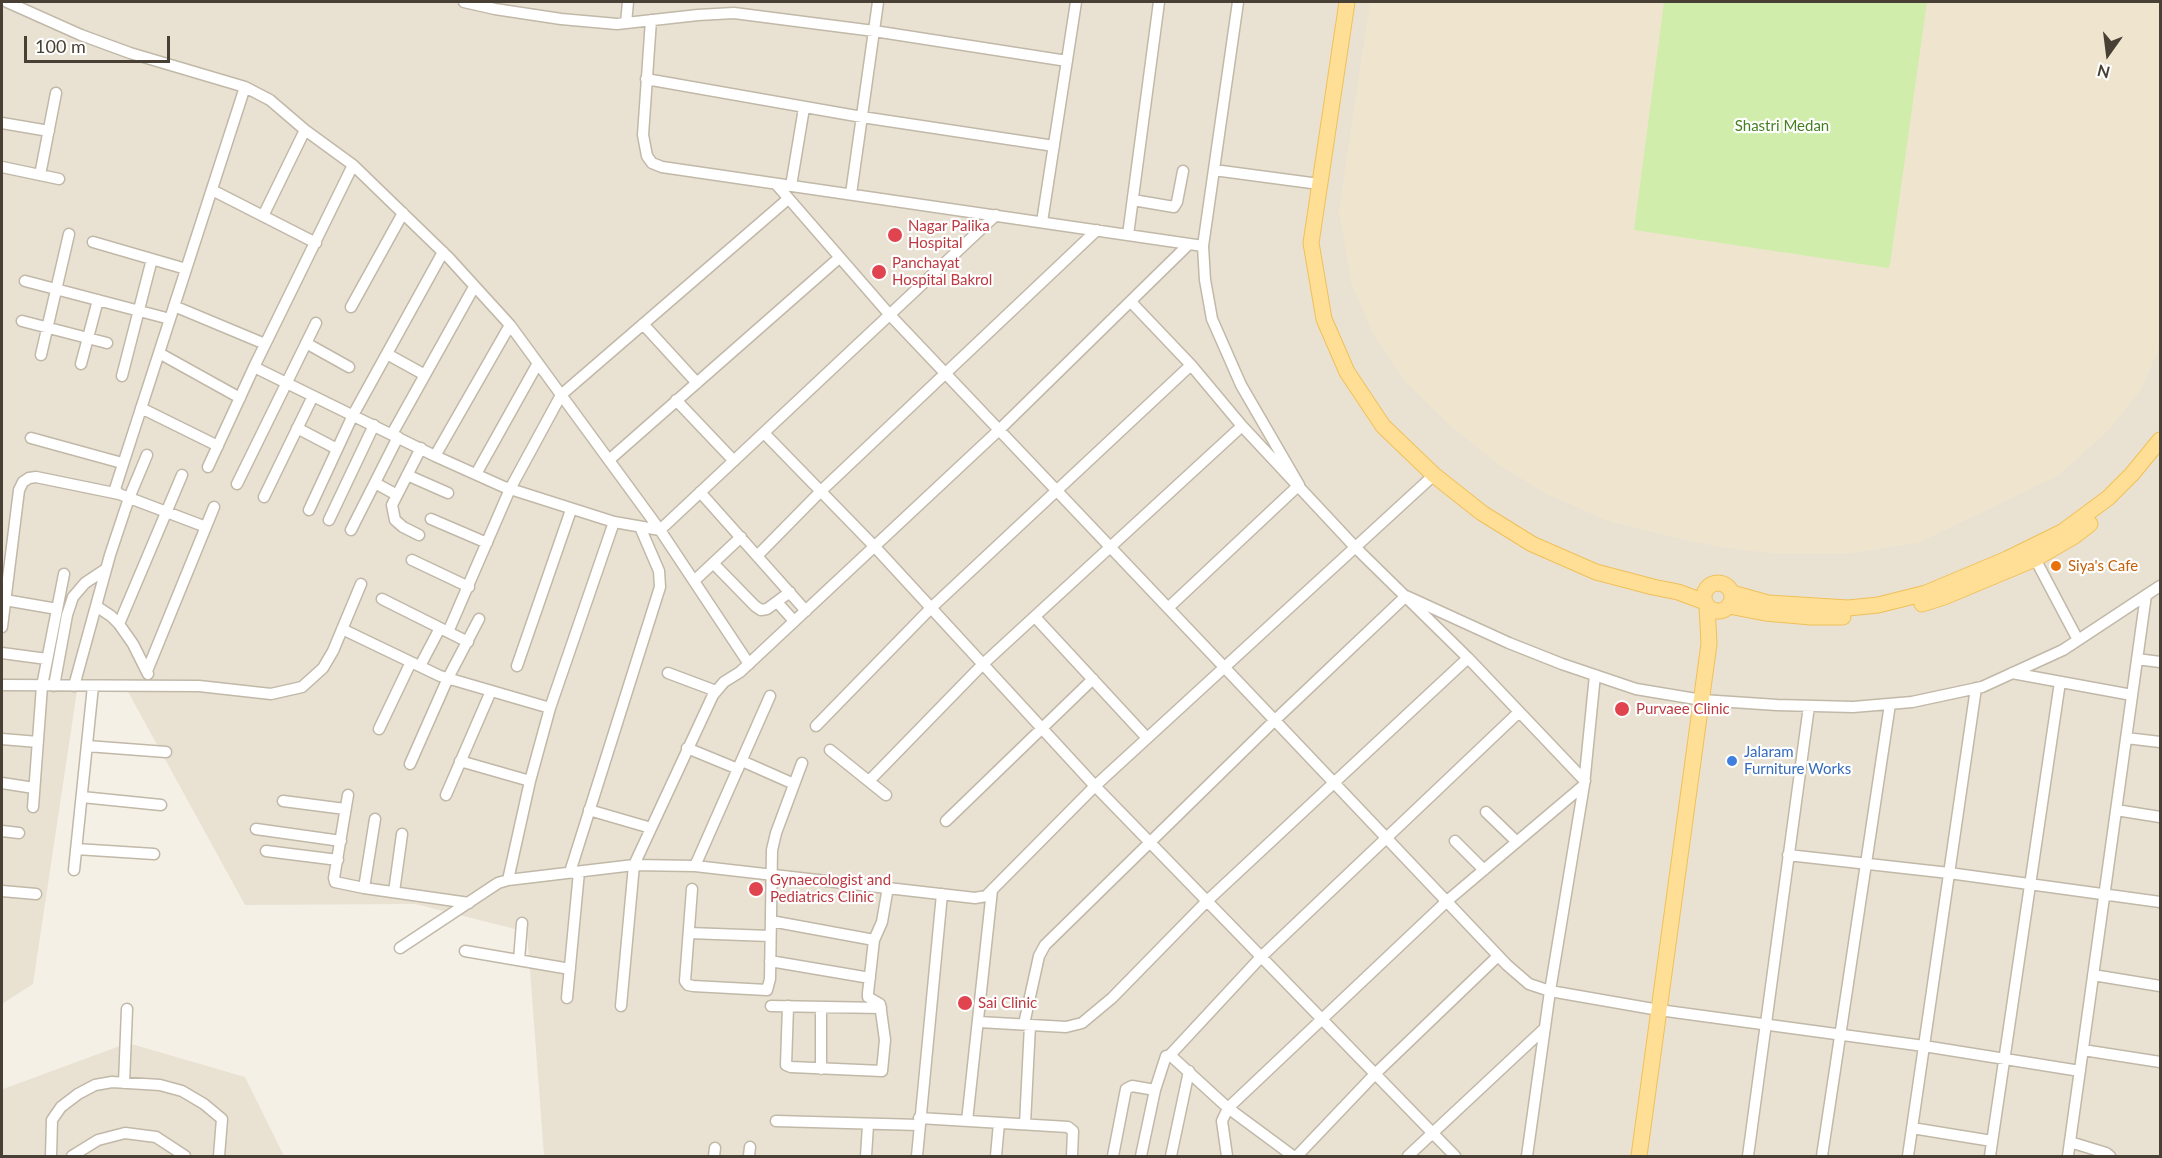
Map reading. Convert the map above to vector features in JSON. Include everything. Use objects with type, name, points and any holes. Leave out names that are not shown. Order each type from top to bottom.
[{"type":"main road","points":[[1347,2],[1311,243],[1324,319],[1347,372],[1383,426],[1434,475],[1482,513],[1532,544],[1596,572],[1706,598],[1714,610],[1728,603],[1752,600],[1779,605],[1848,608],[1878,605],[1926,593],[2073,537],[2115,505],[2160,456]]},
{"type":"main road","points":[[2032,554],[2108,498],[2132,474],[2160,440]]},
{"type":"main road","points":[[1639,1156],[1709,644],[1706,598],[1714,583],[1722,583],[1729,587],[1728,603],[1709,644]]},
{"type":"street","points":[[8,2],[81,35],[130,53],[245,87],[270,100],[305,130],[353,165],[443,252],[510,325],[660,530],[749,664]]},
{"type":"street","points":[[464,2],[561,19],[617,24],[734,13],[874,31],[1067,61]]},
{"type":"street","points":[[626,23],[628,2]]},
{"type":"street","points":[[851,194],[878,2]]},
{"type":"street","points":[[1042,222],[1076,2]]},
{"type":"street","points":[[1128,235],[1159,2]]},
{"type":"street","points":[[1238,2],[1203,246],[1205,280],[1212,319],[1241,385],[1299,485]]},
{"type":"street","points":[[651,20],[643,135],[644,147],[652,163],[662,167],[1203,246]]},
{"type":"street","points":[[646,79],[804,108],[1054,146]]},
{"type":"street","points":[[124,496],[115,489],[122,463],[245,87]]},
{"type":"street","points":[[40,176],[56,93]]},
{"type":"street","points":[[791,186],[804,108]]},
{"type":"street","points":[[2,123],[49,130]]},
{"type":"street","points":[[263,216],[305,130]]},
{"type":"street","points":[[208,467],[265,344],[353,165]]},
{"type":"street","points":[[2,167],[59,179]]},
{"type":"street","points":[[1214,170],[1319,184]]},
{"type":"street","points":[[1133,200],[1174,207],[1183,171]]},
{"type":"street","points":[[776,184],[889,314],[1497,956],[1528,984],[1550,991],[1659,1010],[1924,1046],[2080,1071]]},
{"type":"street","points":[[212,190],[316,243]]},
{"type":"street","points":[[379,729],[416,664],[444,630],[469,586],[510,489],[561,395],[788,199]]},
{"type":"street","points":[[351,307],[403,213]]},
{"type":"street","points":[[660,530],[996,216]]},
{"type":"street","points":[[757,556],[821,491],[1097,231]]},
{"type":"street","points":[[41,355],[69,234]]},
{"type":"street","points":[[93,242],[186,268]]},
{"type":"street","points":[[621,1006],[634,865],[687,748],[716,691],[724,682],[749,664],[999,430],[1189,244]]},
{"type":"street","points":[[309,510],[353,415],[443,252]]},
{"type":"street","points":[[122,376],[152,258]]},
{"type":"street","points":[[609,460],[839,258]]},
{"type":"street","points":[[25,280],[170,319]]},
{"type":"street","points":[[351,530],[425,375],[474,287]]},
{"type":"street","points":[[81,364],[98,300]]},
{"type":"street","points":[[1131,302],[1356,548],[1467,658],[1584,783]]},
{"type":"street","points":[[174,306],[265,344]]},
{"type":"street","points":[[22,321],[107,342]]},
{"type":"street","points":[[237,484],[316,323]]},
{"type":"street","points":[[643,324],[697,383]]},
{"type":"street","points":[[435,456],[510,325]]},
{"type":"street","points":[[306,343],[349,367]]},
{"type":"street","points":[[159,353],[240,398]]},
{"type":"street","points":[[387,354],[425,375]]},
{"type":"street","points":[[476,474],[538,363]]},
{"type":"street","points":[[816,726],[931,608],[1191,365]]},
{"type":"street","points":[[254,367],[435,456],[510,489],[614,522],[660,530]]},
{"type":"street","points":[[264,497],[313,396]]},
{"type":"street","points":[[676,400],[734,461]]},
{"type":"street","points":[[141,408],[218,446]]},
{"type":"street","points":[[329,520],[374,425]]},
{"type":"street","points":[[869,781],[983,664],[1242,426]]},
{"type":"street","points":[[297,429],[337,449]]},
{"type":"street","points":[[764,433],[875,547],[1095,786],[1455,1156]]},
{"type":"street","points":[[31,438],[122,463]]},
{"type":"street","points":[[419,535],[394,520],[392,506],[421,448]]},
{"type":"street","points":[[74,686],[124,496],[147,455]]},
{"type":"street","points":[[408,475],[448,493]]},
{"type":"street","points":[[400,948],[507,879],[634,865],[695,866],[772,873],[982,898],[1095,786],[1434,475]]},
{"type":"street","points":[[119,624],[182,476]]},
{"type":"street","points":[[2,627],[19,489],[22,482],[29,478],[36,477],[124,496],[206,527]]},
{"type":"street","points":[[375,483],[397,495]]},
{"type":"street","points":[[1168,609],[1299,485]]},
{"type":"street","points":[[700,492],[806,611]]},
{"type":"street","points":[[147,670],[214,507]]},
{"type":"street","points":[[517,666],[571,510]]},
{"type":"street","points":[[431,519],[487,543]]},
{"type":"street","points":[[507,879],[550,708],[614,522]]},
{"type":"street","points":[[567,998],[574,872],[589,810],[660,587],[659,571],[640,527]]},
{"type":"street","points":[[694,581],[741,537]]},
{"type":"street","points":[[2032,554],[2078,640]]},
{"type":"street","points":[[412,560],[469,586]]},
{"type":"street","points":[[713,563],[761,610],[767,609],[790,592]]},
{"type":"street","points":[[33,807],[38,742],[48,686],[67,615],[73,597],[85,583],[106,569]]},
{"type":"street","points":[[48,686],[47,659],[64,574]]},
{"type":"street","points":[[2,686],[199,686],[271,694],[302,687],[323,668],[361,584]]},
{"type":"street","points":[[1406,596],[1509,643],[1636,689],[1702,700],[1853,707],[1912,702],[1976,688],[2063,650],[2160,586]]},
{"type":"street","points":[[2068,1156],[2146,595]]},
{"type":"street","points":[[1025,1124],[1027,1024],[1041,950],[1274,721],[1406,596]]},
{"type":"street","points":[[382,599],[468,642]]},
{"type":"street","points":[[5,600],[57,609]]},
{"type":"street","points":[[777,602],[794,621]]},
{"type":"street","points":[[96,606],[119,624],[147,670],[152,686]]},
{"type":"street","points":[[1035,617],[1147,738]]},
{"type":"street","points":[[410,764],[448,678],[479,619]]},
{"type":"street","points":[[342,629],[448,678],[550,708]]},
{"type":"street","points":[[2,653],[47,659]]},
{"type":"street","points":[[979,1022],[1066,1027],[1082,1023],[1112,998],[1207,901],[1467,658]]},
{"type":"street","points":[[2137,659],[2160,662]]},
{"type":"street","points":[[668,673],[716,691]]},
{"type":"street","points":[[2012,673],[2132,695]]},
{"type":"street","points":[[1527,1156],[1550,991],[1584,783],[1595,675]]},
{"type":"street","points":[[946,821],[1093,679]]},
{"type":"street","points":[[1990,1156],[2060,682]]},
{"type":"street","points":[[74,870],[93,686]]},
{"type":"street","points":[[1908,1156],[1976,688]]},
{"type":"street","points":[[446,795],[490,691]]},
{"type":"street","points":[[695,866],[770,696]]},
{"type":"street","points":[[1822,1156],[1890,704]]},
{"type":"street","points":[[1748,1156],[1809,706]]},
{"type":"street","points":[[1140,1156],[1164,1059],[1261,957],[1518,713]]},
{"type":"street","points":[[2126,738],[2160,742]]},
{"type":"street","points":[[2,739],[38,742]]},
{"type":"street","points":[[87,746],[166,752]]},
{"type":"street","points":[[687,748],[794,784]]},
{"type":"street","points":[[830,750],[886,795]]},
{"type":"street","points":[[460,761],[530,781]]},
{"type":"street","points":[[692,889],[685,981],[688,985],[767,990],[770,961],[772,850],[802,763]]},
{"type":"street","points":[[2,783],[34,788]]},
{"type":"street","points":[[1227,1156],[1222,1121],[1228,1108],[1447,901],[1584,783]]},
{"type":"street","points":[[348,795],[335,882],[469,903]]},
{"type":"street","points":[[82,796],[161,805]]},
{"type":"street","points":[[283,801],[345,809]]},
{"type":"street","points":[[589,810],[651,828]]},
{"type":"street","points":[[2116,810],[2160,817]]},
{"type":"street","points":[[1486,812],[1517,842]]},
{"type":"street","points":[[364,888],[375,819]]},
{"type":"street","points":[[256,830],[341,841]]},
{"type":"street","points":[[2,831],[19,833]]},
{"type":"street","points":[[394,892],[402,834]]},
{"type":"street","points":[[1455,841],[1484,870]]},
{"type":"street","points":[[76,849],[154,854]]},
{"type":"street","points":[[266,851],[338,860]]},
{"type":"street","points":[[1788,855],[1949,873],[2160,902]]},
{"type":"street","points":[[788,1006],[786,1065],[821,1069],[882,1071],[885,1040],[880,1008],[878,1002],[868,997],[874,940],[882,922],[888,887]]},
{"type":"street","points":[[967,1121],[992,890]]},
{"type":"street","points":[[2,891],[36,894]]},
{"type":"street","points":[[917,1156],[942,894]]},
{"type":"street","points":[[771,921],[874,940]]},
{"type":"street","points":[[519,960],[522,923]]},
{"type":"street","points":[[689,933],[770,936]]},
{"type":"street","points":[[465,951],[570,969]]},
{"type":"street","points":[[1170,1055],[1228,1108],[1295,1156],[1375,1074],[1497,956]]},
{"type":"street","points":[[770,961],[870,978]]},
{"type":"street","points":[[2093,975],[2160,986]]},
{"type":"street","points":[[771,1006],[880,1008]]},
{"type":"street","points":[[821,1007],[821,1069]]},
{"type":"street","points":[[124,1083],[127,1009]]},
{"type":"street","points":[[1408,1156],[1545,1028]]},
{"type":"street","points":[[2083,1050],[2160,1062]]},
{"type":"street","points":[[1171,1156],[1189,1071]]},
{"type":"street","points":[[51,1156],[52,1120],[61,1107],[95,1085],[124,1083],[160,1085],[182,1091],[204,1104],[222,1119],[219,1156]]},
{"type":"street","points":[[1113,1156],[1126,1089],[1132,1086],[1155,1090]]},
{"type":"street","points":[[776,1120],[868,1125],[919,1121],[967,1121],[1072,1129],[1072,1156]]},
{"type":"street","points":[[996,1156],[999,1123]]},
{"type":"street","points":[[866,1156],[868,1125]]},
{"type":"street","points":[[1912,1128],[1992,1141]]},
{"type":"street","points":[[72,1156],[98,1140],[125,1133],[156,1137],[185,1156]]},
{"type":"street","points":[[2070,1142],[2110,1156]]},
{"type":"shaded area","points":[[2,2],[2160,2],[2160,1156],[544,1156],[527,932],[415,904],[245,905],[127,690],[77,691],[33,984],[2,1004]]},
{"type":"shaded area","points":[[1370,2],[2160,2],[2160,345],[2142,388],[2109,430],[2059,475],[1918,543],[1844,554],[1778,554],[1719,547],[1606,520],[1547,494],[1499,465],[1454,429],[1406,383],[1372,332],[1351,282],[1339,211]]},
{"type":"shaded area","points":[[128,1043],[245,1077],[284,1156],[2,1156],[3,1089]]},
{"type":"green space","name":"Shastri Medan","points":[[1664,2],[1927,2],[1888,268],[1634,230]]},
{"type":"place","name":"Nagar Palika Hospital","points":[[895,235]]},
{"type":"place","name":"Panchayat Hospital Bakrol","points":[[879,272]]},
{"type":"place","name":"Siya's Cafe","points":[[2056,566]]},
{"type":"place","name":"Purvaee Clinic","points":[[1622,709]]},
{"type":"place","name":"Jalaram Furniture Works","points":[[1732,761]]},
{"type":"place","name":"Gynaecologist and Pediatrics Clinic","points":[[756,889]]},
{"type":"place","name":"Sai Clinic","points":[[965,1003]]}]
